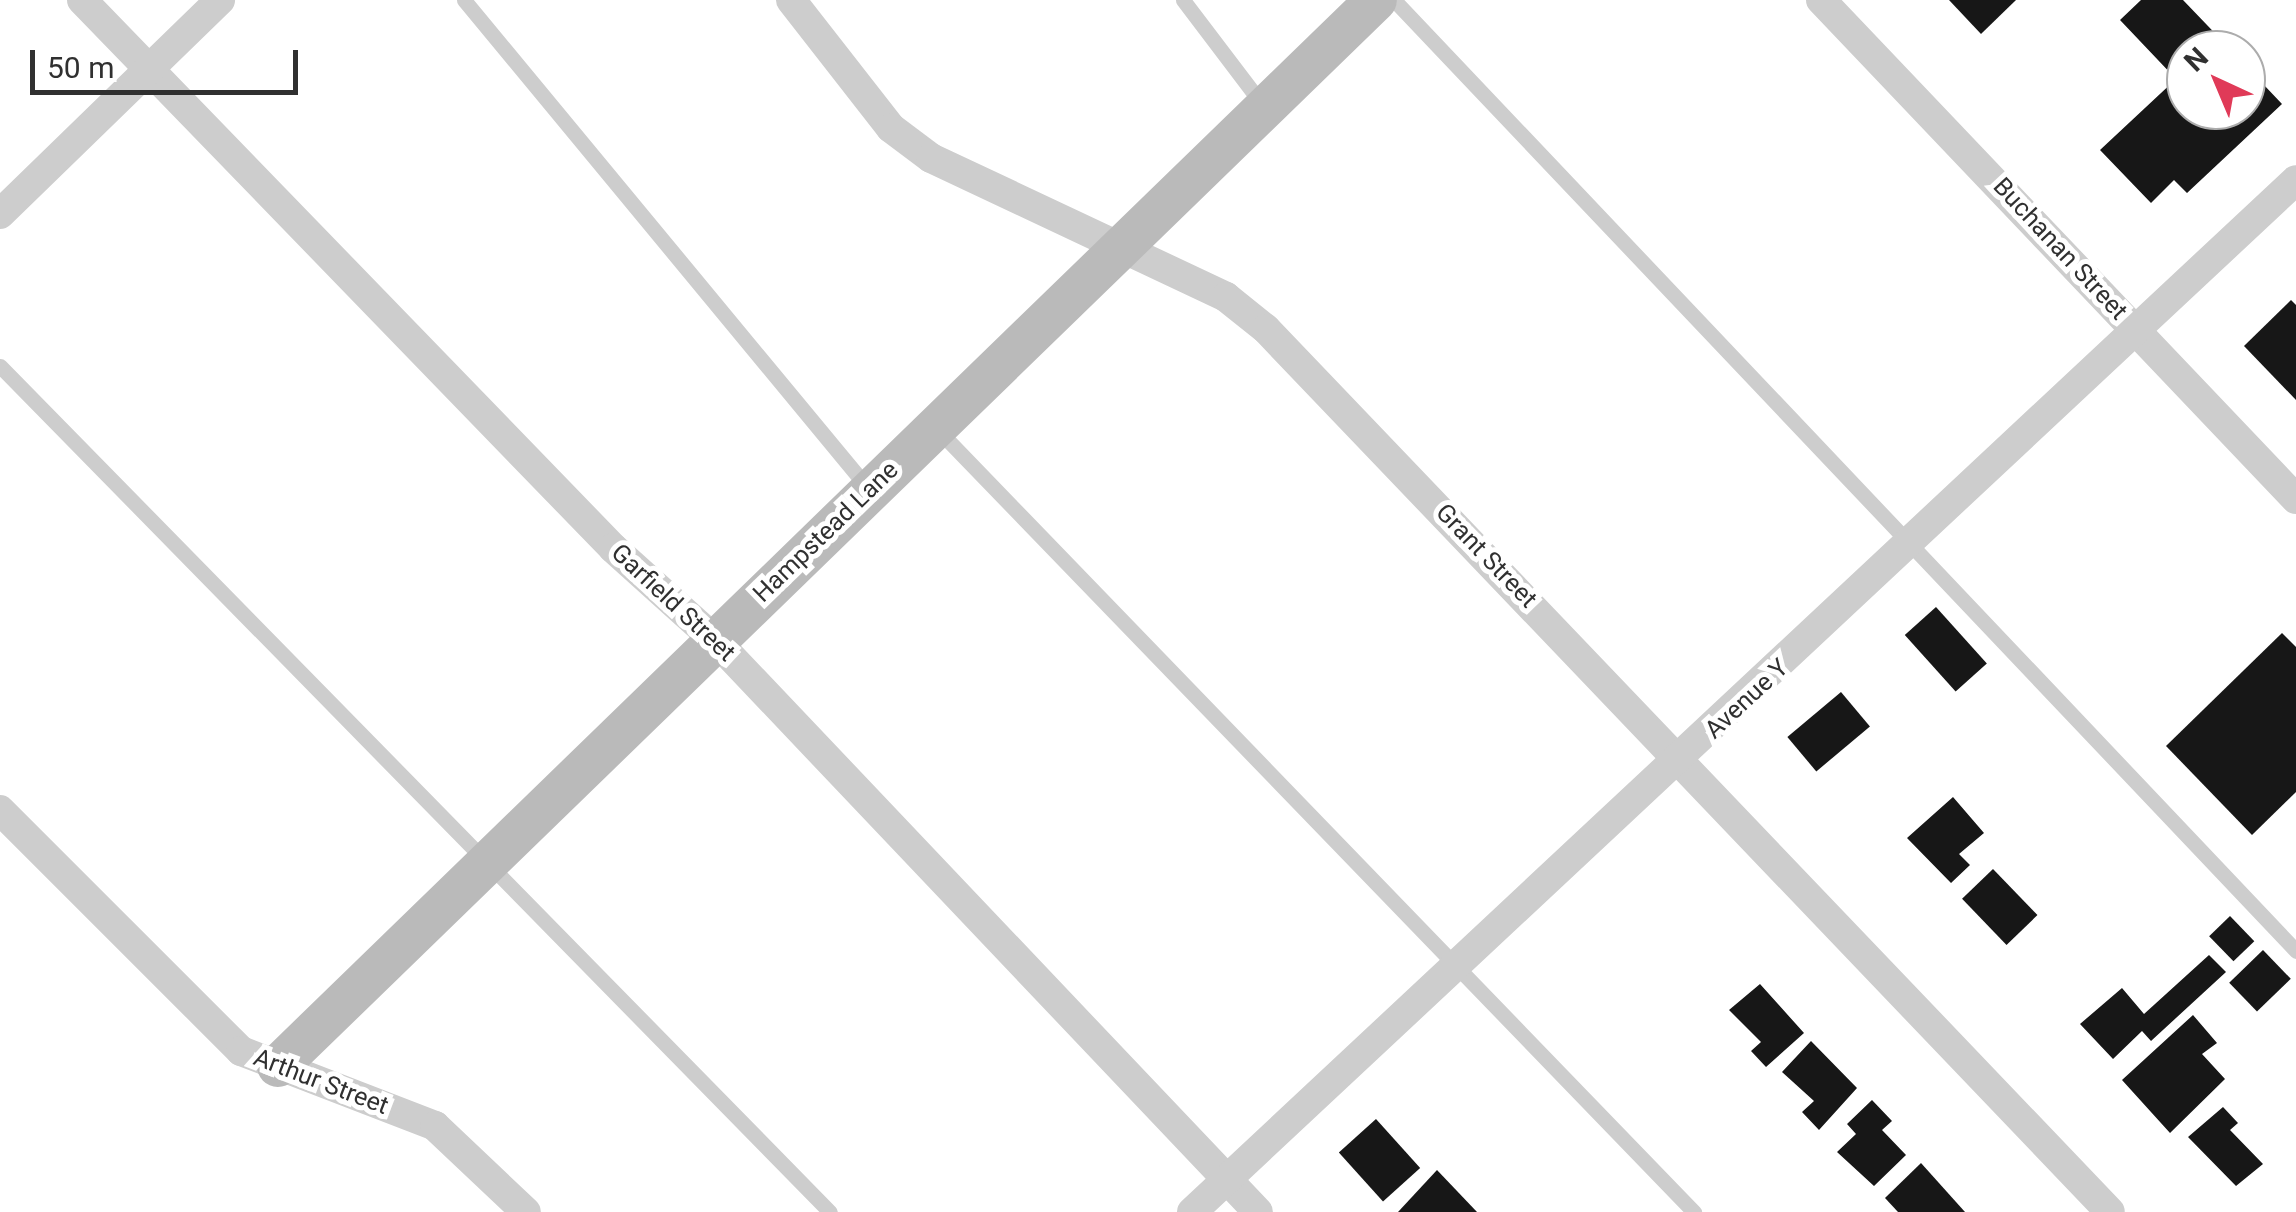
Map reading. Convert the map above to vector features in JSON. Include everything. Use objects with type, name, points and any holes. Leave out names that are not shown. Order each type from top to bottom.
[{"type":"street","name":"Garfield Street","points":[[82,0],[614,548],[714,638],[1258,1212]]},
{"type":"street","points":[[0,214],[220,0]]},
{"type":"street","name":"Grant Street","points":[[791,0],[891,128],[1014,204],[1226,296],[1266,329],[2110,1212]]},
{"type":"street","name":"Hampstead Lane","points":[[278,1066],[494,860],[714,638],[1376,0]]},
{"type":"street","name":"Buchanan Street","points":[[1821,0],[2296,499]]},
{"type":"street","name":"Avenue Y","points":[[1192,1212],[2139,333],[2296,180]]},
{"type":"street","name":"Arthur Street","points":[[0,810],[209,1026],[278,1066],[435,1126],[526,1212]]},
{"type":"lane","points":[[464,0],[870,490]]},
{"type":"lane","points":[[1183,0],[1265,107]]},
{"type":"lane","points":[[1394,0],[1909,548],[2296,951]]},
{"type":"lane","points":[[0,366],[494,860],[830,1212]]},
{"type":"lane","points":[[936,428],[1694,1212]]},
{"type":"building","points":[[1949,0],[2016,0],[1981,34]]},
{"type":"building","points":[[2141,0],[2183,0],[2212,30],[2166,30],[2166,68],[2120,20]]},
{"type":"building","points":[[2266,87],[2282,104],[2266,119]]},
{"type":"building","points":[[2166,88],[2166,130],[2254,130],[2187,193],[2174,180],[2151,203],[2100,150]]},
{"type":"building","points":[[2291,300],[2296,305],[2296,400],[2244,346]]},
{"type":"building","points":[[1936,607],[1987,663],[1956,692],[1905,635]]},
{"type":"building","points":[[2282,633],[2296,647],[2296,792],[2252,835],[2166,746]]},
{"type":"building","points":[[1841,692],[1870,726],[1816,771],[1787,737]]},
{"type":"building","points":[[1953,797],[1984,833],[1959,854],[1970,865],[1951,883],[1907,838]]},
{"type":"building","points":[[1993,869],[2037,915],[2007,945],[1962,899]]},
{"type":"building","points":[[2230,916],[2254,941],[2233,961],[2209,936]]},
{"type":"building","points":[[2263,950],[2291,979],[2257,1011],[2229,983]]},
{"type":"building","points":[[2209,955],[2226,972],[2151,1041],[2142,1031],[2113,1059],[2080,1024],[2122,988],[2144,1014]]},
{"type":"building","points":[[1760,984],[1804,1033],[1766,1067],[1751,1051],[1761,1042],[1729,1010]]},
{"type":"building","points":[[2193,1015],[2217,1043],[2202,1054],[2225,1079],[2170,1133],[2122,1080]]},
{"type":"building","points":[[1811,1041],[1857,1088],[1819,1130],[1802,1112],[1814,1101],[1782,1072]]},
{"type":"building","points":[[1872,1100],[1892,1121],[1882,1130],[1906,1155],[1874,1186],[1837,1152],[1856,1134],[1847,1124]]},
{"type":"building","points":[[2223,1107],[2238,1123],[2230,1130],[2263,1164],[2236,1186],[2188,1137]]},
{"type":"building","points":[[1376,1119],[1420,1168],[1383,1202],[1339,1152]]},
{"type":"building","points":[[1921,1163],[1965,1212],[1898,1212],[1885,1198]]},
{"type":"building","points":[[1437,1170],[1477,1212],[1398,1212]]}]
